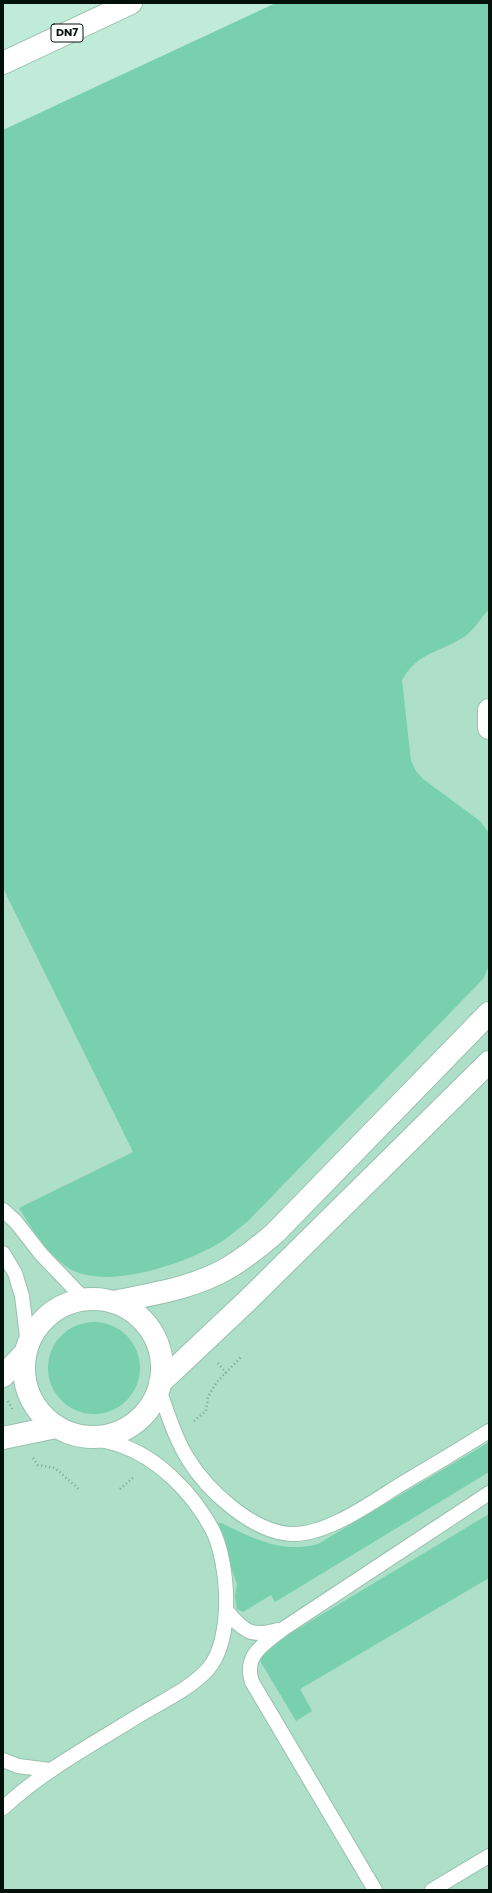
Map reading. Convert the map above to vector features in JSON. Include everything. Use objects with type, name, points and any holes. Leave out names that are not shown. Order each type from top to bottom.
[{"type":"street","name":"DN7","points":[[3,63],[131,3]]},
{"type":"street","points":[[489,710],[489,728]]},
{"type":"street","points":[[114,1302],[172,1290],[202,1280],[228,1268],[254,1251],[275,1233],[489,1013]]},
{"type":"street","points":[[160,1386],[489,1062]]},
{"type":"street","points":[[3,1376],[27,1348],[37,1328],[50,1314],[67,1305],[85,1300],[100,1300],[114,1302],[132,1311],[147,1325],[157,1343],[162,1362],[160,1386],[152,1404],[142,1417],[129,1427],[114,1434],[98,1437],[69,1433],[56,1427],[40,1413],[29,1394],[24,1374],[27,1348]]},
{"type":"street","points":[[3,1438],[56,1427]]},
{"type":"lane","points":[[3,1210],[16,1222],[46,1258],[85,1300]]},
{"type":"lane","points":[[3,1254],[15,1273],[22,1296],[27,1348]]},
{"type":"lane","points":[[160,1386],[178,1437],[188,1459],[209,1486],[245,1517],[276,1531],[291,1534],[318,1529],[345,1518],[489,1431]]},
{"type":"lane","points":[[3,1808],[50,1770],[185,1688],[208,1669],[219,1649],[226,1610],[225,1572],[216,1537],[197,1504],[171,1476],[152,1462],[121,1445],[82,1436]]},
{"type":"lane","points":[[376,1890],[252,1682],[249,1673],[251,1659],[263,1645],[283,1629],[489,1493]]},
{"type":"lane","points":[[226,1610],[237,1623],[250,1632],[264,1634],[283,1629]]},
{"type":"lane","points":[[3,1760],[18,1766],[50,1770]]},
{"type":"lane","points":[[432,1890],[489,1856]]},
{"type":"path","points":[[178,1437],[206,1411],[208,1397],[216,1383],[241,1357]]},
{"type":"shaded area","points":[[276,3],[489,3],[489,1890],[3,1890],[3,130]]},
{"type":"shaded area","points":[[276,3],[489,3],[489,609],[474,628],[464,637],[422,658],[408,671],[402,680],[411,761],[416,771],[423,779],[480,821],[489,833],[489,966],[483,979],[248,1221],[224,1240],[191,1257],[147,1272],[124,1276],[102,1277],[83,1274],[67,1267],[59,1261],[46,1248],[19,1208],[133,1152],[3,888],[3,130]]},
{"type":"shaded area","points":[[94,1322],[112,1325],[127,1335],[137,1350],[140,1368],[137,1386],[127,1401],[112,1411],[94,1414],[76,1411],[61,1401],[51,1386],[48,1368],[51,1350],[61,1335],[76,1325]]},
{"type":"shaded area","points":[[489,1442],[489,1472],[275,1602],[271,1595],[243,1612],[237,1609],[235,1596],[237,1584],[216,1526],[218,1523],[256,1539],[280,1546],[305,1547],[318,1544]]},
{"type":"shaded area","points":[[489,1514],[489,1578],[300,1689],[312,1711],[296,1721],[256,1654]]}]
